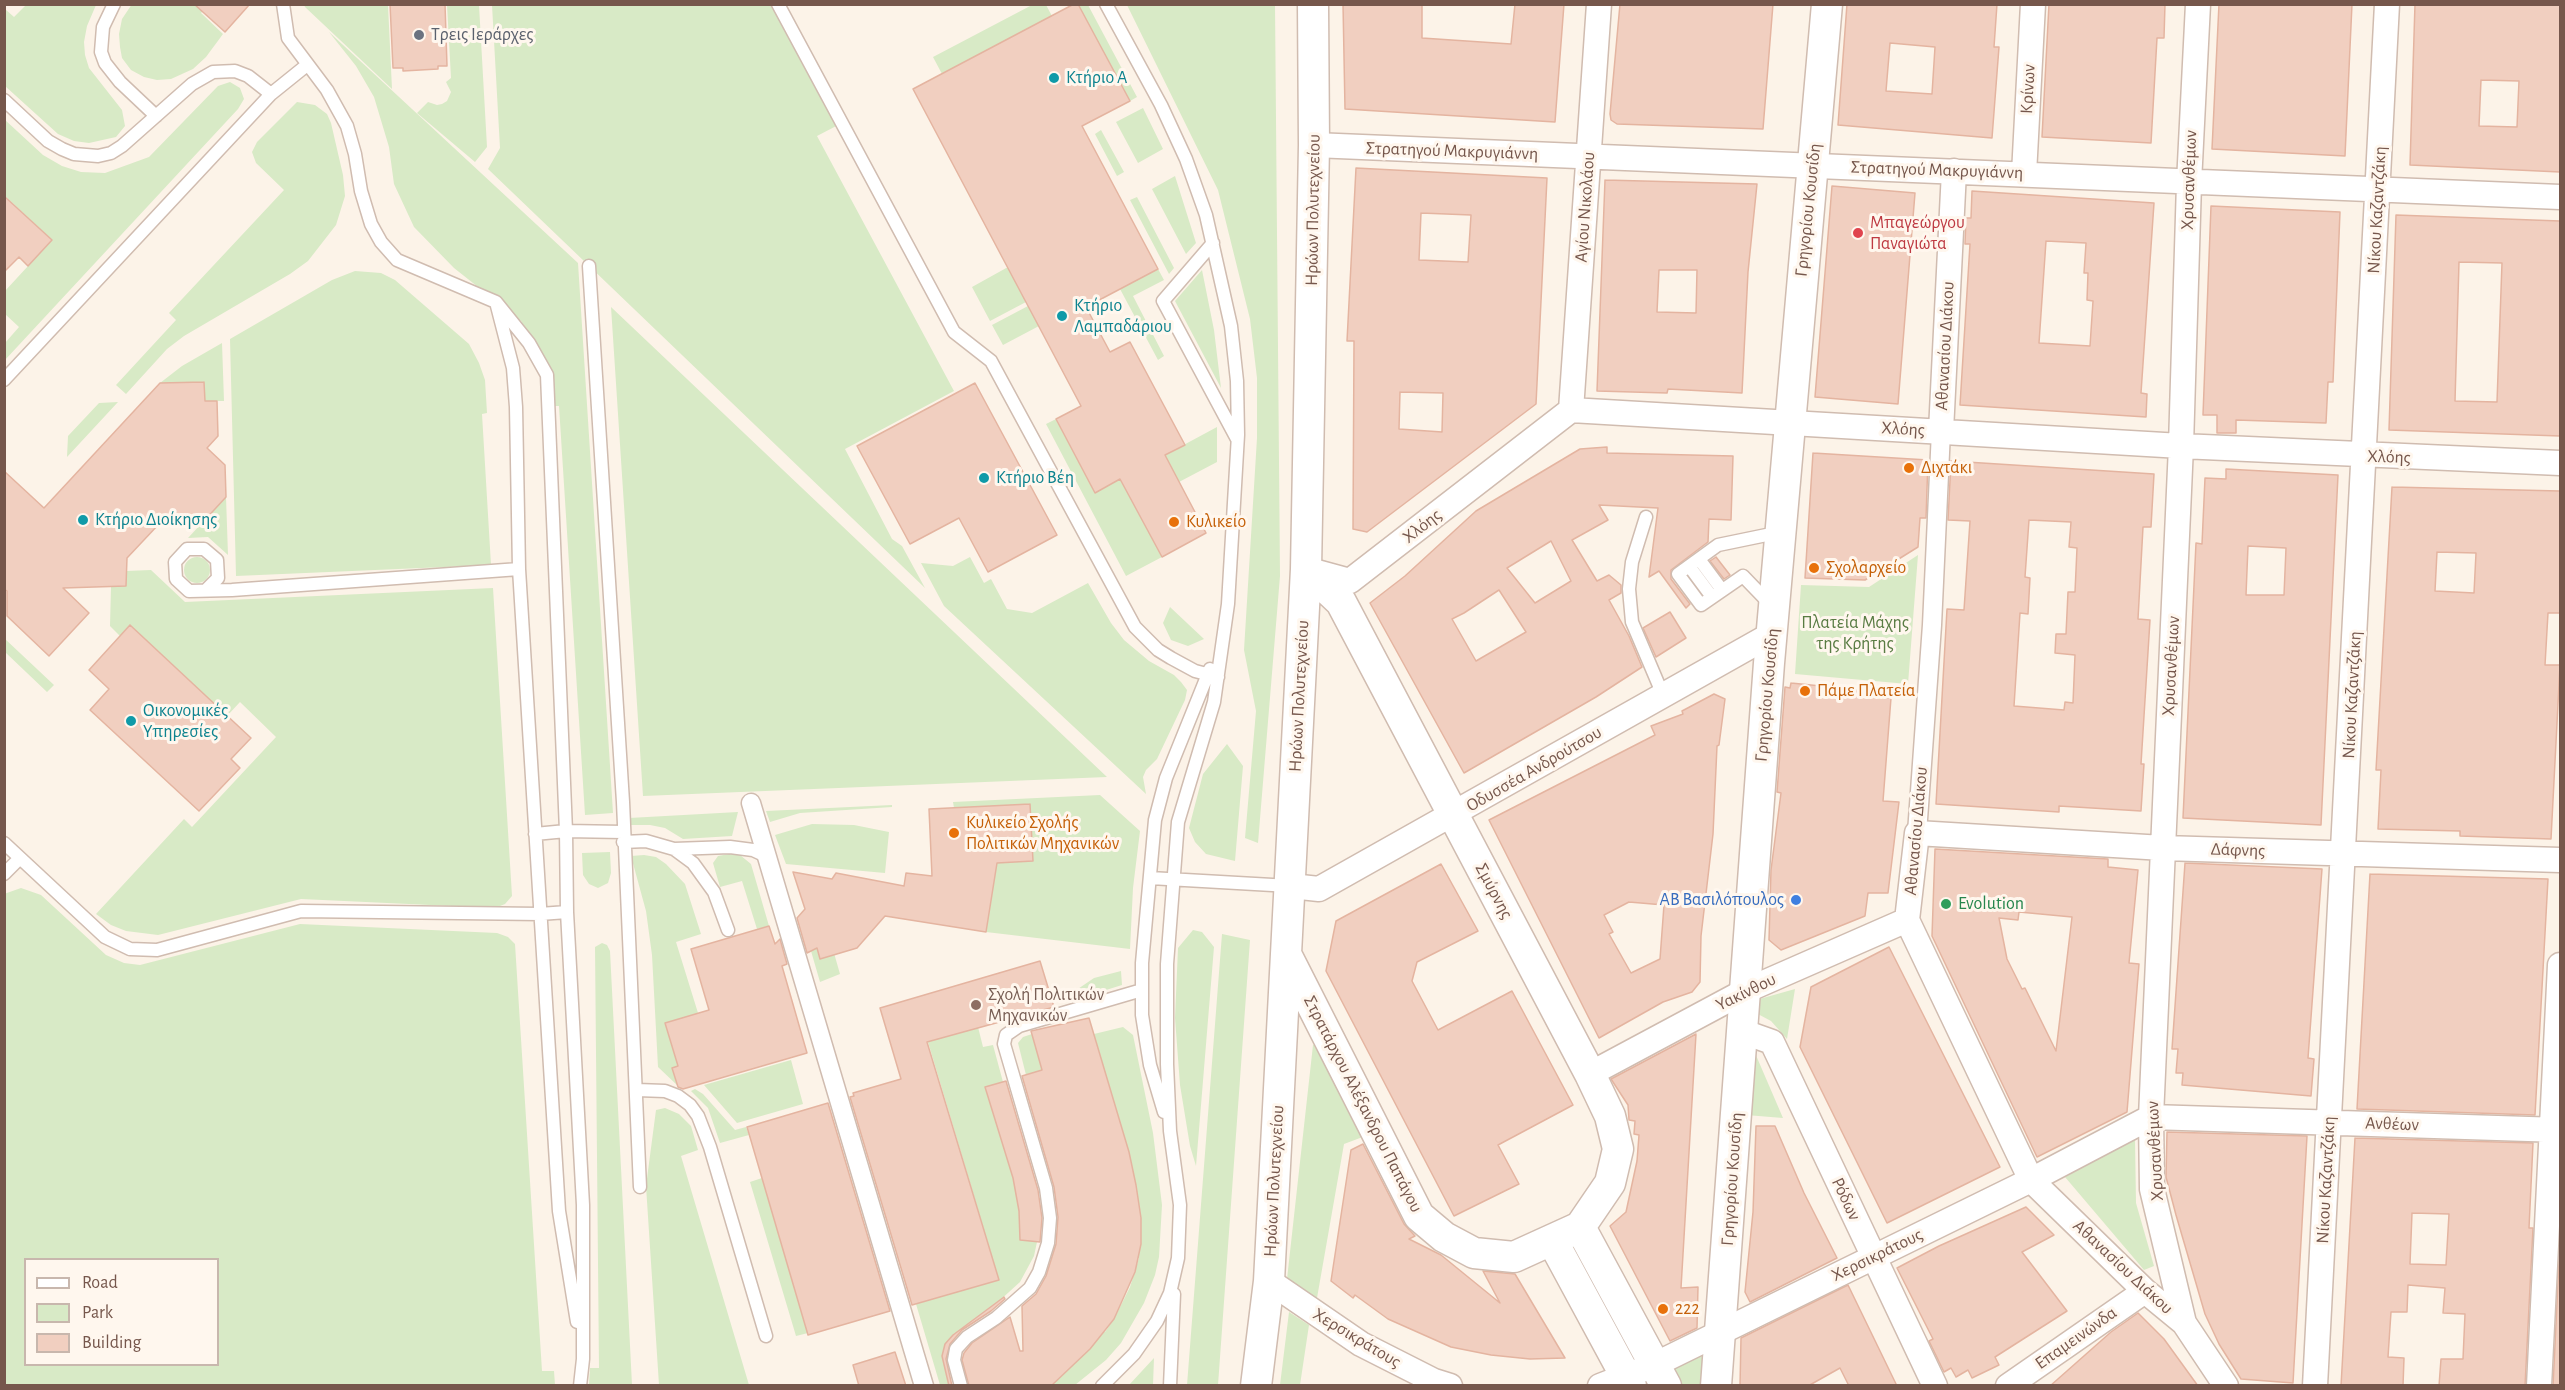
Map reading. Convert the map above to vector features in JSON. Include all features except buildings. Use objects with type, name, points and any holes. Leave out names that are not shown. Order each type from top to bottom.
[{"type":"street","name":"Ηρώων Πολυτεχνείου","points":[[1256,1386],[1269,1281],[1306,569],[1314,145],[1313,4]]},
{"type":"street","name":"Αγίου Νικολάου","points":[[1571,410],[1599,4]]},
{"type":"street","name":"Γρηγορίου Κουσίδη","points":[[1716,1386],[1773,621],[1827,4]]},
{"type":"street","name":"Κρίνων","points":[[2024,174],[2032,4]]},
{"type":"street","name":"Χρυσανθέμων","points":[[2184,1323],[2152,1189],[2151,1117],[2198,4]]},
{"type":"street","name":"Νίκου Καζαντζάκη","points":[[2315,1386],[2387,4]]},
{"type":"street","name":"Στρατηγού Μακρυγιάννη","points":[[1314,145],[2560,197]]},
{"type":"street","name":"Αθανασίου Διάκου","points":[[1954,171],[1932,625],[1917,833],[1907,920],[2031,1180],[2145,1291],[2184,1323],[2226,1386]]},
{"type":"street","name":"Χλόης","points":[[1306,569],[1350,581],[1571,410],[2365,456],[2560,463]]},
{"type":"street","name":"Σμύρνης","points":[[1306,569],[1341,602],[1454,814],[1610,1116],[1618,1149],[1610,1183],[1580,1227]]},
{"type":"street","name":"Οδυσσέα Ανδρούτσου","points":[[1291,886],[1319,889],[1664,695],[1773,621]]},
{"type":"street","points":[[751,803],[924,1386]]},
{"type":"street","name":"Δάφνης","points":[[1917,833],[2163,848],[2560,860]]},
{"type":"street","name":"Υακίνθου","points":[[1590,1074],[1745,991],[1907,920]]},
{"type":"street","name":"Στρατάρχου Αλέξανδρου Παπάγου","points":[[1287,956],[1419,1216],[1444,1237],[1474,1253],[1514,1257],[1580,1227]]},
{"type":"street","points":[[2539,1386],[2556,1130],[2560,965]]},
{"type":"street","name":"Ρόδων","points":[[1741,1030],[1772,1042],[1935,1386]]},
{"type":"street","name":"Ανθέων","points":[[2151,1117],[2556,1130]]},
{"type":"street","name":"Χερσικράτους","points":[[1619,1383],[1660,1375],[1721,1331],[2031,1180],[2151,1117]]},
{"type":"street","points":[[1580,1227],[1660,1375]]},
{"type":"street","points":[[1552,1240],[1619,1383]]},
{"type":"street","name":"Χερσικράτους","points":[[1269,1281],[1361,1344],[1434,1382],[1450,1386]]},
{"type":"street","name":"Επαμεινώνδα","points":[[2008,1386],[2145,1291]]},
{"type":"lane","points":[[114,4],[103,27],[101,52],[105,63],[120,82],[156,116]]},
{"type":"lane","points":[[283,4],[288,38],[327,90],[347,126],[356,154],[361,191],[370,224],[381,242],[397,260],[496,302],[534,351],[548,375],[566,831],[567,912],[583,1205],[583,1359],[580,1386]]},
{"type":"lane","points":[[778,4],[954,332],[992,361],[1131,620],[1158,650],[1182,664],[1213,676]]},
{"type":"lane","points":[[1106,4],[1161,105],[1186,159],[1206,215],[1231,326],[1238,381],[1238,441],[1232,563],[1223,642],[1213,676],[1166,778],[1155,820],[1142,963],[1142,1015],[1150,1065],[1170,1131]]},
{"type":"lane","points":[[4,380],[271,94],[307,65]]},
{"type":"lane","points":[[4,100],[48,141],[68,152],[86,156],[111,153],[201,77],[223,70],[248,76],[271,94]]},
{"type":"lane","points":[[1213,243],[1163,301],[1238,441]]},
{"type":"lane","points":[[589,266],[623,802],[640,1187]]},
{"type":"lane","points":[[496,302],[513,368],[516,407],[519,569],[559,1211],[583,1359]]},
{"type":"lane","points":[[1646,517],[1632,562],[1630,600],[1632,622],[1664,695]]},
{"type":"lane","points":[[1773,621],[1743,576],[1701,605],[1678,574],[1718,545],[1782,532]]},
{"type":"lane","points":[[1694,562],[1717,593]]},
{"type":"lane","points":[[206,590],[519,569]]},
{"type":"lane","points":[[1170,1386],[1175,1276],[1180,1232],[1170,1131],[1166,1014],[1174,880],[1178,822],[1214,702],[1213,676]]},
{"type":"lane","points":[[535,834],[566,831],[623,837],[674,849],[730,847],[753,849],[766,856]]},
{"type":"lane","points":[[4,843],[105,937],[130,949],[157,950],[301,911],[540,914],[567,912]]},
{"type":"lane","points":[[674,849],[693,863],[714,892],[728,930]]},
{"type":"lane","points":[[4,874],[20,858]]},
{"type":"lane","points":[[1150,878],[1291,886]]},
{"type":"lane","points":[[961,1386],[954,1360],[956,1349],[967,1337],[996,1318],[1030,1288],[1039,1272],[1048,1244],[1050,1218],[1046,1188],[1004,1038],[1019,1026],[1142,990]]},
{"type":"lane","points":[[637,1090],[665,1092],[678,1096],[690,1105],[698,1116],[710,1147],[766,1336]]},
{"type":"lane","points":[[1102,1386],[1148,1335],[1165,1307],[1175,1276]]},
{"type":"green space","points":[[132,4],[209,5],[201,13],[223,34],[206,57],[193,69],[171,79],[157,80],[144,77],[131,70],[122,58],[120,47],[119,34],[122,19]]},
{"type":"green space","points":[[26,5],[96,5],[87,26],[84,42],[85,55],[89,68],[122,110],[125,126],[116,137],[89,143],[74,141],[58,134],[5,86],[5,9],[14,17]]},
{"type":"green space","points":[[304,5],[388,5],[392,89],[305,7]]},
{"type":"green space","points":[[447,5],[479,5],[487,147],[475,162],[417,113],[428,102],[437,105],[447,101],[451,92],[446,82],[451,78]]},
{"type":"green space","points":[[492,5],[778,5],[842,123],[817,136],[954,391],[845,449],[892,539],[902,546],[925,588],[488,169],[500,148]]},
{"type":"green space","points":[[1032,5],[1046,5],[1052,16],[942,74],[933,57]]},
{"type":"green space","points":[[1078,5],[1088,5],[1137,97],[1130,101]]},
{"type":"green space","points":[[1127,5],[1275,5],[1280,576],[1258,843],[1245,838],[1256,711],[1244,650],[1257,438],[1257,378],[1250,319],[1218,190]]},
{"type":"green space","points":[[329,32],[578,263],[613,813],[585,815],[559,406],[550,406],[544,357],[521,321],[454,268],[414,227],[394,184],[389,147],[374,97],[356,66]]},
{"type":"green space","points":[[230,82],[240,88],[244,99],[238,109],[5,360],[5,343],[19,327],[5,314],[5,291],[52,240],[5,196],[4,119],[43,155],[62,166],[81,172],[105,173],[149,157],[218,86]]},
{"type":"green space","points":[[297,102],[315,105],[327,114],[331,123],[343,175],[345,196],[336,225],[308,261],[290,274],[184,336],[167,349],[126,394],[116,385],[176,320],[169,313],[284,190],[256,163],[252,152],[257,142]]},
{"type":"green space","points":[[1143,108],[1163,149],[1138,163],[1116,122]]},
{"type":"green space","points":[[1101,130],[1124,172],[1117,176],[1095,134]]},
{"type":"green space","points":[[1175,176],[1196,243],[1186,254],[1152,189]]},
{"type":"green space","points":[[1137,197],[1174,268],[1169,274],[1130,200]]},
{"type":"green space","points":[[1008,267],[1026,302],[990,321],[972,287]]},
{"type":"green space","points":[[1158,269],[1164,280],[1133,296],[1164,356],[1158,360],[1120,289]]},
{"type":"green space","points":[[1202,270],[1214,330],[1221,388],[1175,301]]},
{"type":"green space","points":[[355,271],[381,273],[395,280],[469,344],[479,363],[485,380],[487,413],[482,414],[491,565],[236,576],[230,339],[332,280]]},
{"type":"green space","points":[[1028,306],[1039,326],[1003,345],[992,325]]},
{"type":"green space","points":[[611,307],[1107,777],[643,796]]},
{"type":"green space","points":[[222,343],[224,401],[205,401],[204,382],[160,383],[182,366]]},
{"type":"green space","points":[[118,402],[67,457],[68,436],[99,403]]},
{"type":"green space","points":[[1056,419],[1095,493],[1120,479],[1162,557],[1126,576],[1046,424]]},
{"type":"green space","points":[[1217,427],[1217,462],[1179,482],[1165,455]]},
{"type":"green space","points":[[226,497],[228,555],[208,537],[188,538]]},
{"type":"green space","name":"Πλατεία Μάχης της Κρήτης","points":[[1918,555],[1908,684],[1795,674],[1801,585],[1869,587]]},
{"type":"green space","points":[[197,557],[206,561],[210,570],[206,579],[197,583],[188,579],[184,570],[188,561]]},
{"type":"green space","points":[[970,557],[984,583],[991,579],[1007,609],[1032,613],[1088,583],[1111,623],[1124,640],[1149,661],[1174,675],[1187,690],[1185,700],[1157,759],[1146,770],[1143,777],[1146,794],[944,606],[921,563],[953,566]]},
{"type":"green space","points":[[151,570],[185,602],[493,588],[512,896],[505,904],[495,908],[301,899],[158,935],[126,931],[111,925],[96,914],[184,819],[192,827],[276,737],[240,702],[227,716],[130,625],[120,636],[110,626],[111,587],[126,586],[126,571]]},
{"type":"green space","points":[[1170,607],[1204,639],[1188,646],[1171,640],[1163,623]]},
{"type":"green space","points":[[4,638],[54,685],[47,692],[5,652]]},
{"type":"green space","points":[[1227,744],[1243,766],[1235,861],[1206,854],[1195,842],[1189,828],[1203,774]]},
{"type":"green space","points":[[1100,795],[1140,831],[1133,888],[1130,949],[986,932],[993,885],[955,880],[1029,804],[954,808],[953,802]]},
{"type":"green space","points":[[892,805],[892,807],[800,813],[770,822],[766,811]]},
{"type":"green space","points":[[738,812],[732,836],[683,839],[665,828],[629,825],[629,818]]},
{"type":"green space","points":[[812,824],[854,825],[889,832],[885,873],[786,864],[775,835]]},
{"type":"green space","points":[[610,852],[611,873],[608,883],[598,888],[589,884],[583,875],[582,853]]},
{"type":"green space","points":[[740,855],[751,864],[769,926],[757,929],[742,881],[720,887],[713,863],[718,856]]},
{"type":"green space","points":[[631,856],[656,857],[666,864],[685,884],[701,934],[676,942],[698,1013],[678,1066],[673,1068],[678,1086],[658,1067],[652,955],[646,911]]},
{"type":"green space","points":[[21,888],[41,895],[106,955],[124,963],[140,965],[300,924],[497,933],[508,937],[515,944],[542,1371],[554,1371],[555,1385],[5,1385],[4,894]]},
{"type":"green space","points":[[1193,930],[1202,932],[1214,947],[1196,1166],[1190,1146],[1180,1085],[1175,1018],[1178,948]]},
{"type":"green space","points":[[828,932],[840,974],[820,982],[811,951]]},
{"type":"green space","points":[[1222,934],[1250,940],[1218,1385],[1187,1385]]},
{"type":"green space","points":[[602,943],[607,945],[610,951],[632,1385],[589,1385],[590,1368],[599,1368],[595,947]]},
{"type":"green space","points":[[1121,971],[1122,985],[1071,1001],[1069,995],[1094,978]]},
{"type":"green space","points":[[1795,989],[1787,1039],[1771,1021],[1756,1013],[1756,1000]]},
{"type":"green space","points":[[978,1027],[983,1047],[993,1045],[1003,1082],[986,1087],[1013,1178],[1019,1211],[1037,1242],[1034,1256],[1020,1282],[987,1312],[953,1335],[945,1344],[942,1356],[949,1385],[940,1385],[916,1304],[999,1280],[928,1042]]},
{"type":"green space","points":[[1123,1027],[1133,1035],[1153,1133],[1162,1205],[1159,1257],[1144,1303],[1121,1343],[1106,1360],[1075,1385],[1051,1386],[1090,1349],[1091,1321],[1105,1332],[1114,1319],[1130,1287],[1139,1258],[1120,1254],[1141,1218],[1125,1140],[1094,1034]]},
{"type":"green space","points":[[1032,1034],[1042,1070],[1026,1075],[1018,1043],[1023,1037]]},
{"type":"green space","points":[[1320,1044],[1368,1135],[1344,1144],[1317,1298],[1287,1279],[1313,1045]]},
{"type":"green space","points":[[1755,1053],[1783,1118],[1746,1115]]},
{"type":"green space","points":[[791,1060],[803,1104],[737,1123],[704,1085]]},
{"type":"green space","points":[[695,1089],[703,1094],[735,1130],[746,1127],[749,1135],[720,1143],[708,1108],[691,1091]]},
{"type":"green space","points":[[665,1108],[679,1114],[691,1126],[698,1150],[681,1156],[749,1385],[659,1385],[646,1186],[656,1110]]},
{"type":"green space","points":[[2135,1139],[2136,1203],[2154,1266],[2144,1270],[2065,1177]]},
{"type":"green space","points":[[762,1178],[808,1333],[796,1336],[750,1182]]},
{"type":"green space","points":[[1289,1312],[1309,1325],[1300,1385],[1280,1385]]},
{"type":"green space","points":[[1710,1349],[1706,1385],[1678,1385],[1670,1370]]},
{"type":"green space","points":[[1154,1358],[1153,1385],[1129,1385]]},
{"type":"place","name":"Τρεις Ιεράρχες","points":[[419,35]]},
{"type":"place","name":"Κτήριο Α","points":[[1054,78]]},
{"type":"place","name":"Μπαγεώργου Παναγιώτα","points":[[1858,233]]},
{"type":"place","name":"Κτήριο Λαμπαδάριου","points":[[1062,316]]},
{"type":"place","name":"Διχτάκι","points":[[1909,468]]},
{"type":"place","name":"Κτήριο Βέη","points":[[984,478]]},
{"type":"place","name":"Κτήριο Διοίκησης","points":[[83,520]]},
{"type":"place","name":"Κυλικείο","points":[[1174,522]]},
{"type":"place","name":"Σχολαρχείο","points":[[1814,568]]},
{"type":"place","name":"Πάμε Πλατεία","points":[[1805,691]]},
{"type":"place","name":"Οικονομικές Υπηρεσίες","points":[[131,721]]},
{"type":"place","name":"Κυλικείο Σχολής Πολιτικών Μηχανικών","points":[[954,833]]},
{"type":"place","name":"AB Βασιλόπουλος","points":[[1796,900]]},
{"type":"place","name":"Evolution","points":[[1946,904]]},
{"type":"place","name":"Σχολή Πολιτικών Μηχανικών","points":[[976,1005]]},
{"type":"place","name":"222","points":[[1663,1309]]}]
